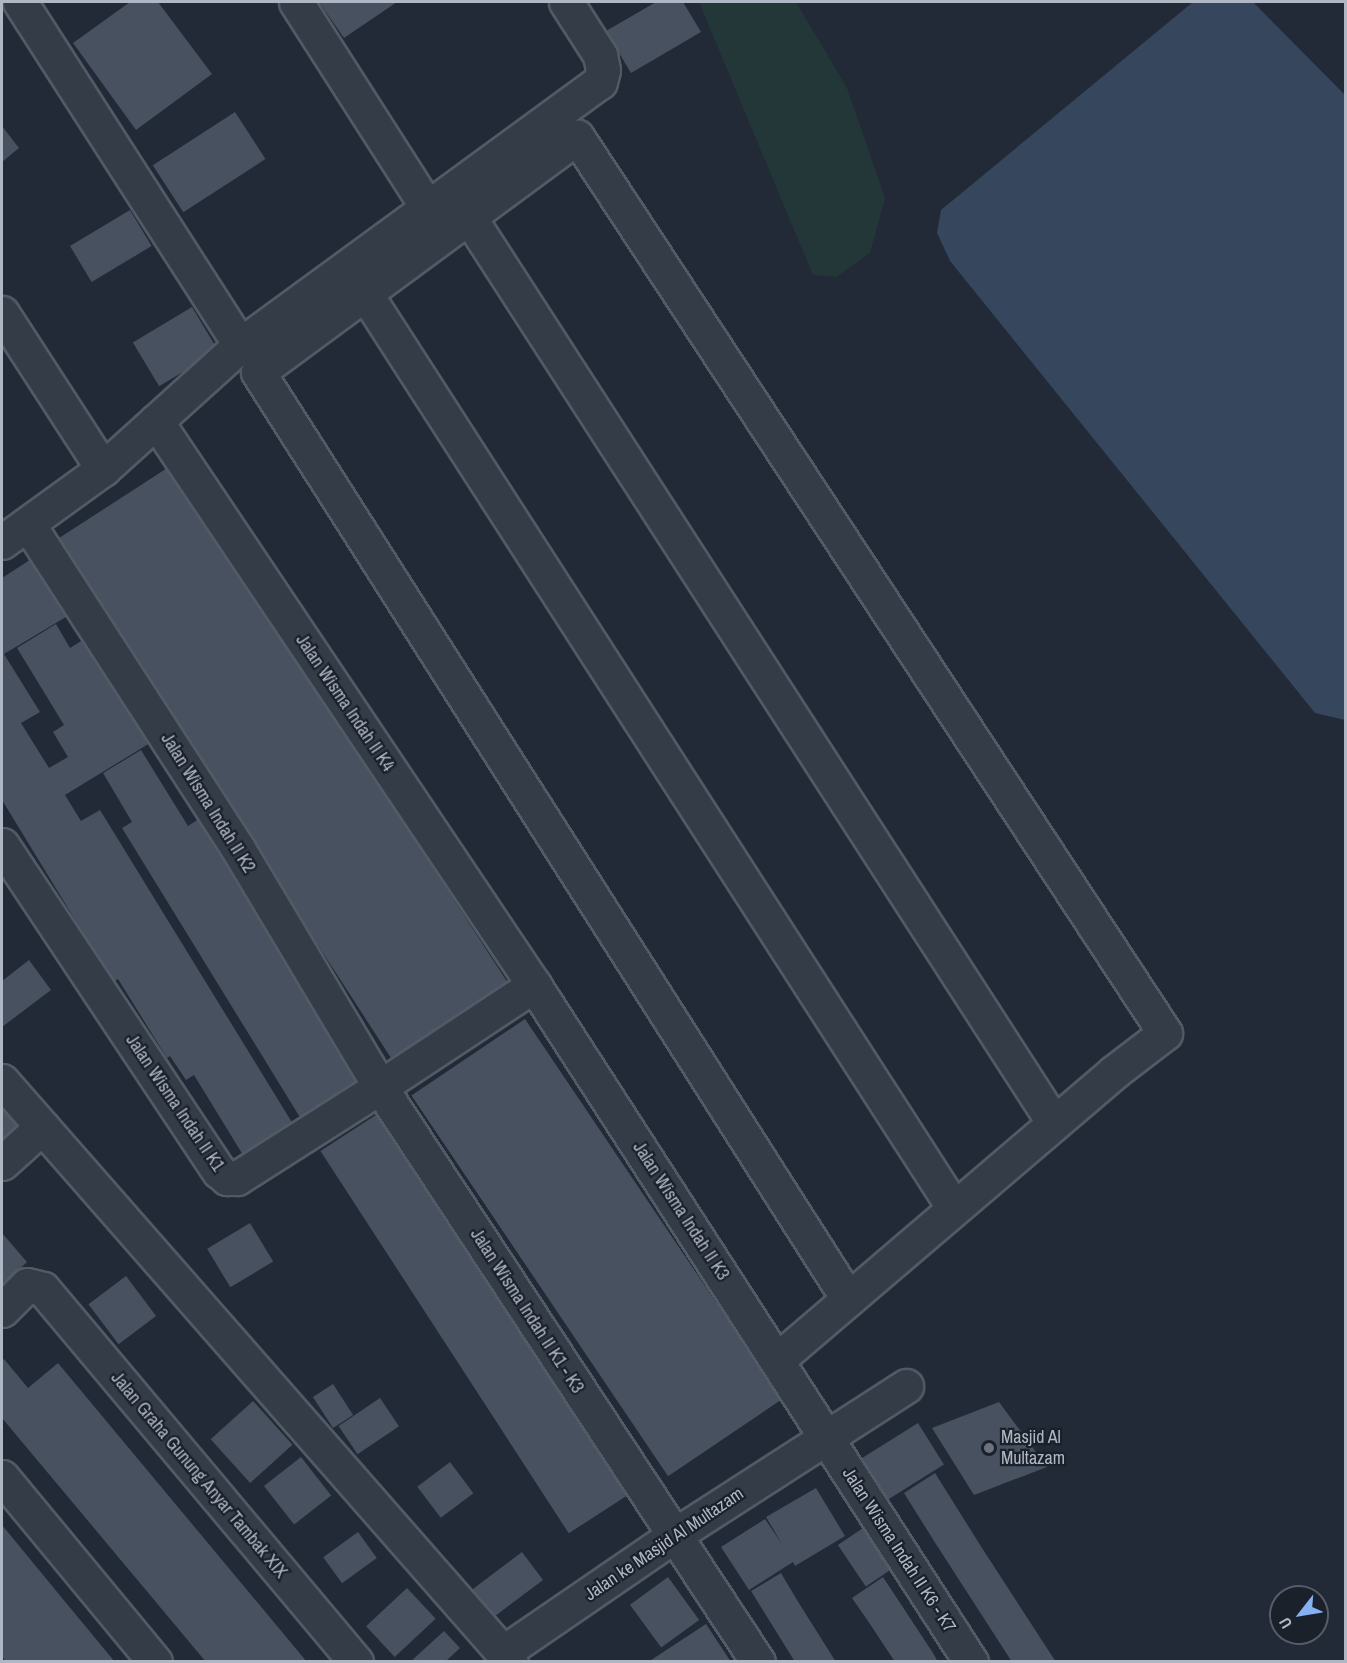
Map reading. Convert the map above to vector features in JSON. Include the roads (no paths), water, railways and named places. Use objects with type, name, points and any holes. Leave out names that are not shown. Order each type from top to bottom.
[{"type":"street","points":[[20,2],[240,345]]},
{"type":"street","points":[[296,2],[427,207]]},
{"type":"street","points":[[15,533],[103,470],[240,345],[600,82],[603,70],[600,55],[566,2]]},
{"type":"street","points":[[777,1360],[1054,1123],[1165,1033],[577,137],[258,372],[848,1299]]},
{"type":"street","points":[[469,217],[1054,1123]]},
{"type":"street","points":[[365,293],[954,1208]]},
{"type":"street","points":[[2,313],[103,470]]},
{"type":"street","name":"Jalan Wisma Indah II K4","points":[[156,422],[534,985]]},
{"type":"street","name":"Jalan Wisma Indah II K2","points":[[15,533],[237,846],[380,1087]]},
{"type":"street","name":"Jalan Wisma Indah II K1","points":[[2,845],[219,1171],[227,1178],[237,1178],[534,985]]},
{"type":"street","name":"Jalan Wisma Indah II K3","points":[[534,985],[827,1439]]},
{"type":"street","points":[[2,1081],[507,1657]]},
{"type":"street","name":"Jalan Wisma Indah II K1 - K3","points":[[380,1087],[758,1662]]},
{"type":"street","points":[[2,1163],[42,1127]]},
{"type":"street","name":"Jalan Graha Gunung Anyar Tambak XIX","points":[[2,1310],[27,1285],[43,1289],[356,1662]]},
{"type":"street","name":"Jalan ke Masjid Al Multazam","points":[[507,1657],[675,1535],[906,1386]]},
{"type":"street","name":"Jalan Wisma Indah II K6 - K7","points":[[827,1439],[971,1662]]},
{"type":"street","points":[[2,1477],[155,1662]]},
{"type":"water","points":[[1193,2],[1253,2],[1345,95],[1345,720],[1315,713],[950,261],[937,233],[941,210]]},
{"type":"place","name":"Masjid Al Multazam","points":[[989,1448]]}]
